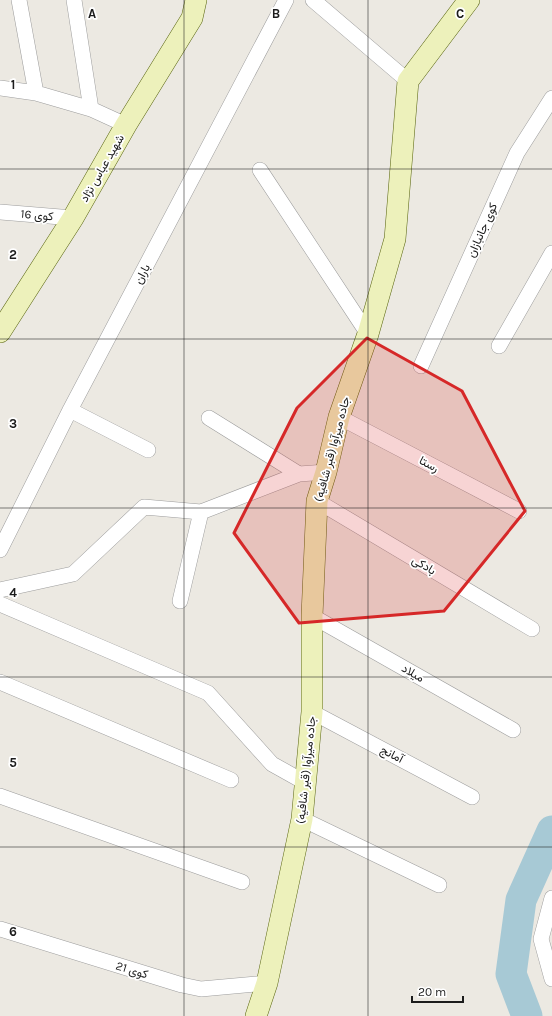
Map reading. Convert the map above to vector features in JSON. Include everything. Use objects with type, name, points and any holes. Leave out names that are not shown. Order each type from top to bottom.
[{"type":"street","points":[[19,0],[36,93]]},
{"type":"street","points":[[74,0],[91,108]]},
{"type":"street","name":"شهید عباس نژاد","points":[[0,332],[74,218],[126,125],[192,18],[196,0]]},
{"type":"street","name":"باران","points":[[0,550],[70,410],[286,0]]},
{"type":"street","points":[[313,0],[408,81],[469,0]]},
{"type":"street","name":"جاده میرآوا (قبر شافیه)","points":[[256,1016],[267,983],[302,819],[312,712],[312,616],[317,501],[326,472],[339,417],[368,334],[395,239],[408,81]]},
{"type":"street","points":[[0,88],[36,93],[91,108],[126,125]]},
{"type":"street","name":"کوی جانبازان","points":[[421,366],[517,153],[552,98]]},
{"type":"street","points":[[260,170],[368,334]]},
{"type":"street","name":"کوی 16","points":[[0,212],[74,218]]},
{"type":"street","points":[[499,346],[552,253]]},
{"type":"street","points":[[70,410],[148,450]]},
{"type":"street","name":"رستا","points":[[339,417],[519,511]]},
{"type":"street","points":[[208,418],[299,474]]},
{"type":"street","points":[[0,590],[73,574],[144,507],[201,512],[299,474],[326,472]]},
{"type":"street","name":"بادکی","points":[[317,501],[532,629]]},
{"type":"street","points":[[180,601],[201,512]]},
{"type":"street","points":[[0,604],[208,693],[272,764],[306,783]]},
{"type":"street","name":"میلاد","points":[[312,616],[513,730]]},
{"type":"street","points":[[0,682],[231,780]]},
{"type":"street","name":"آمانج","points":[[312,712],[472,796]]},
{"type":"street","points":[[0,796],[242,882]]},
{"type":"street","points":[[302,819],[439,884]]},
{"type":"street","points":[[552,898],[541,940],[552,979]]},
{"type":"street","name":"کوی 21","points":[[0,929],[182,985],[200,989],[267,983]]},
{"type":"highlighted area","points":[[367,338],[462,391],[525,511],[444,611],[299,623],[234,533],[297,408]]},
{"type":"waterway","points":[[527,1016],[511,974],[521,900],[552,831]]}]
